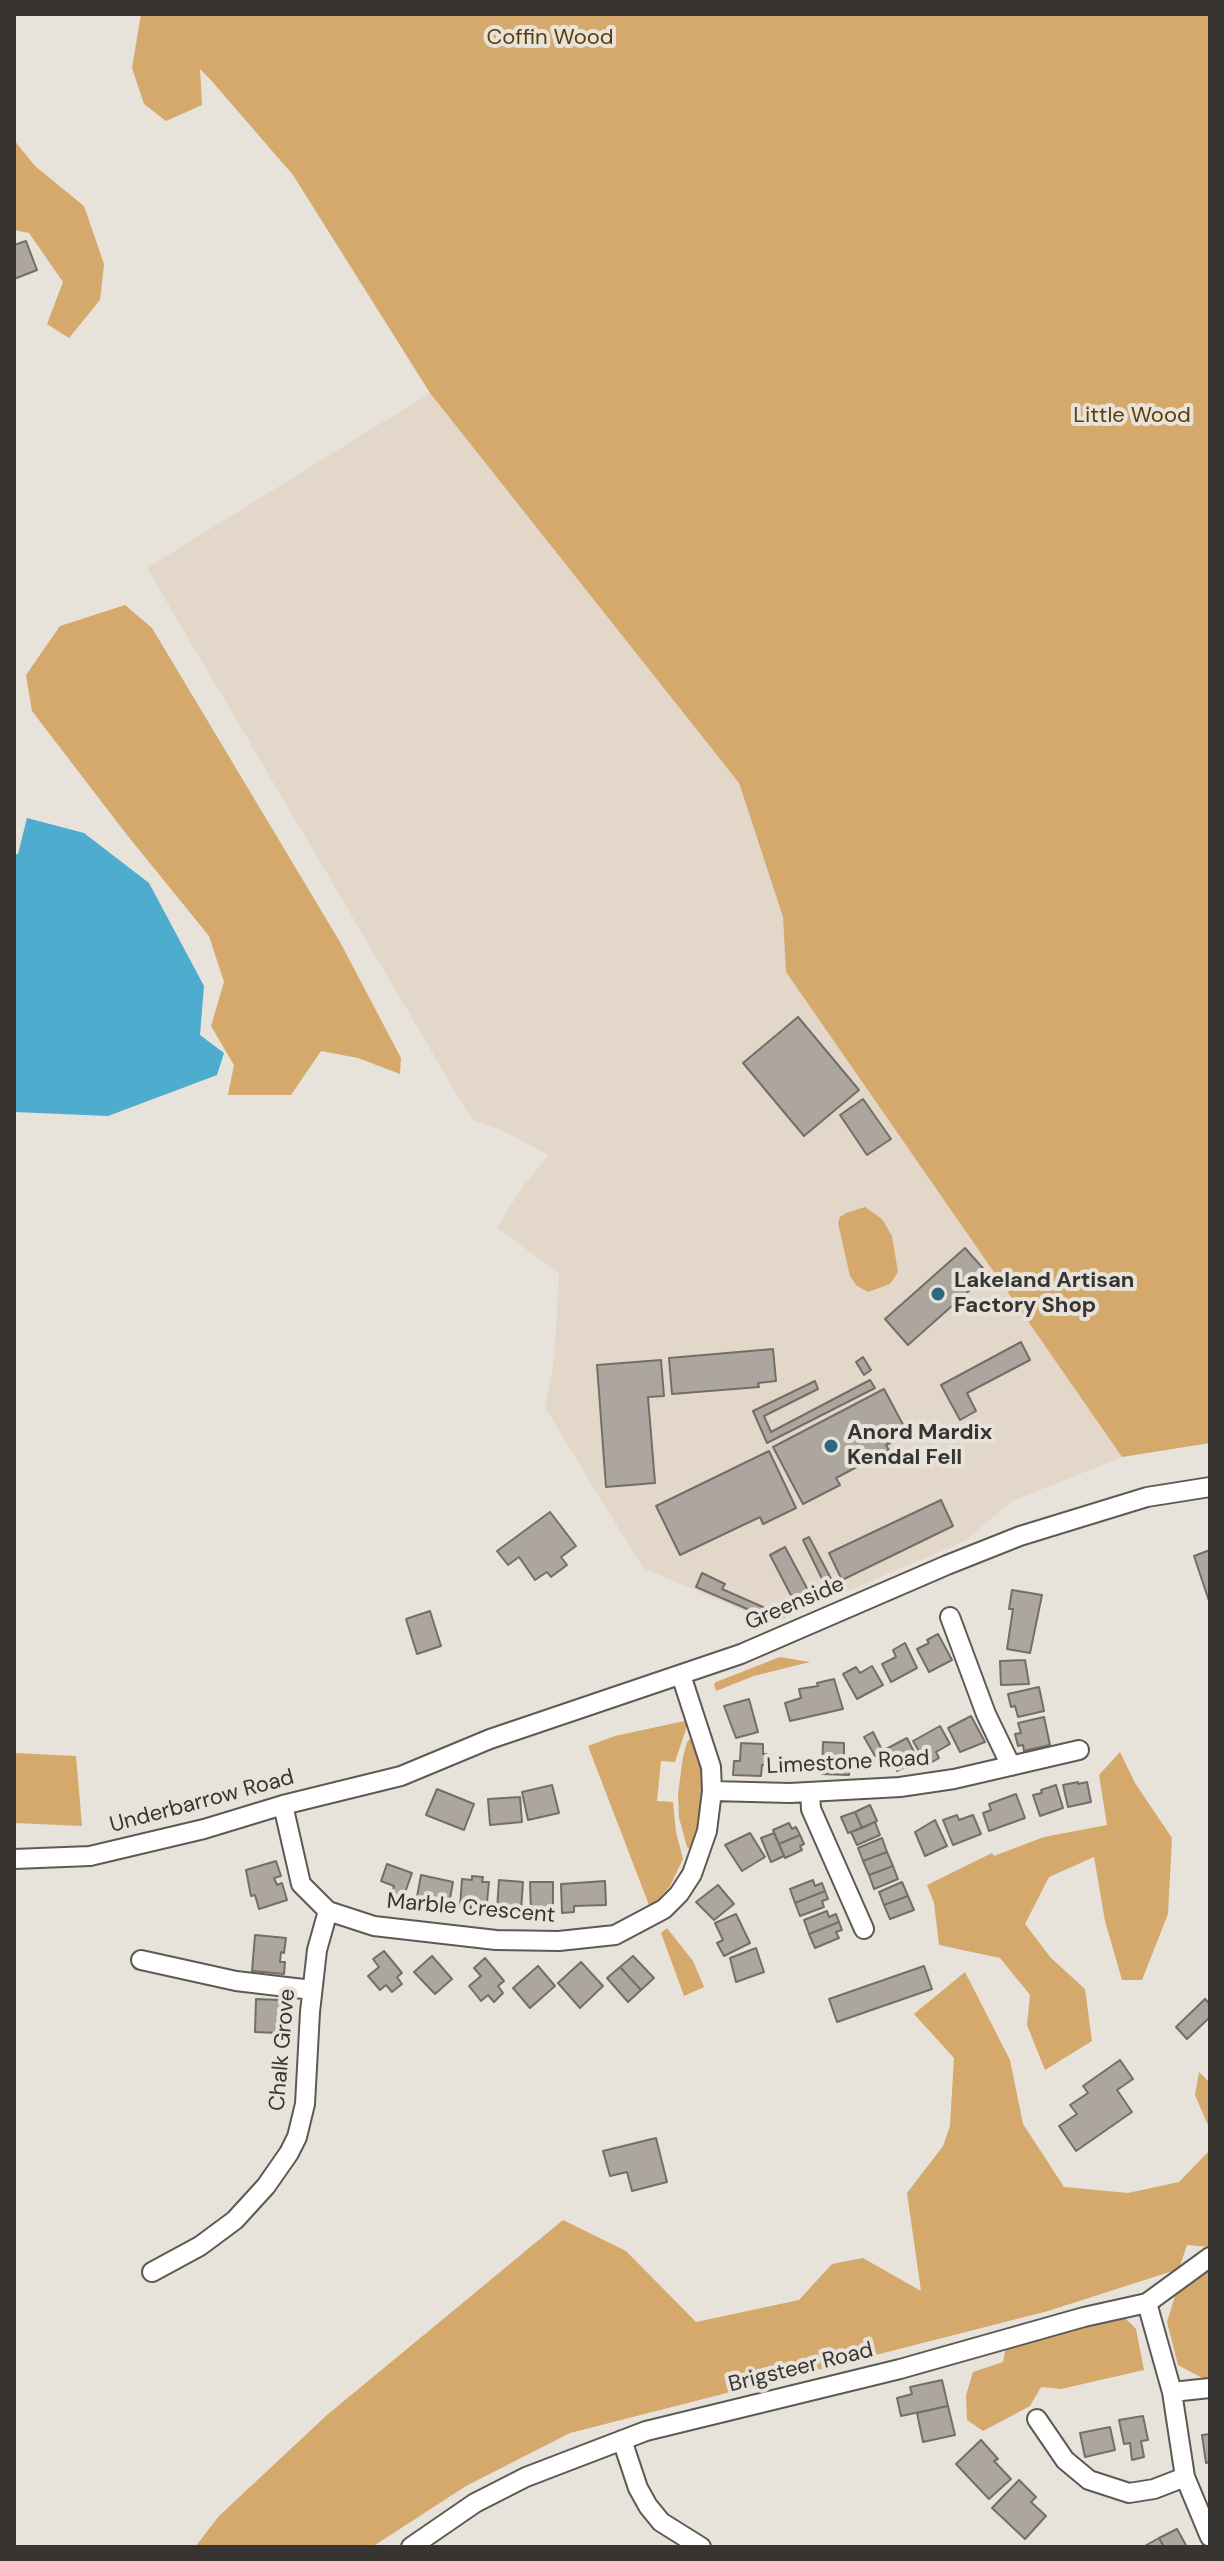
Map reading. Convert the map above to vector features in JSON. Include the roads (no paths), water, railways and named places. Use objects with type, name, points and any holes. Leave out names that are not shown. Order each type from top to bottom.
[{"type":"street","name":"Greenside","points":[[401,1776],[503,1734],[741,1654],[1020,1536],[1147,1497],[1210,1487]]},
{"type":"street","points":[[950,1617],[986,1714],[1011,1766]]},
{"type":"street","name":"Marble Crescent","points":[[283,1805],[301,1884],[328,1911],[374,1926],[496,1940],[559,1941],[615,1935],[664,1909],[686,1885],[702,1847],[712,1791],[711,1767],[681,1675]]},
{"type":"street","name":"Limestone Road","points":[[712,1791],[810,1792],[900,1787],[954,1779],[1079,1750]]},
{"type":"street","name":"Underbarrow Road","points":[[14,1859],[90,1856],[401,1776]]},
{"type":"street","points":[[810,1792],[811,1809],[864,1929]]},
{"type":"street","name":"Chalk Grove","points":[[152,2272],[200,2246],[235,2220],[266,2186],[289,2153],[302,2121],[305,2104],[312,1990],[317,1950],[328,1911]]},
{"type":"street","points":[[141,1960],[236,1981],[312,1990]]},
{"type":"street","name":"Brigsteer Road","points":[[411,2547],[475,2503],[526,2477],[646,2431],[900,2369],[1084,2317],[1147,2303],[1210,2257]]},
{"type":"street","points":[[1147,2303],[1172,2392],[1185,2477],[1210,2537]]},
{"type":"street","points":[[1172,2392],[1210,2388]]},
{"type":"street","points":[[1037,2419],[1065,2460],[1089,2480],[1129,2493],[1154,2489],[1185,2477]]},
{"type":"street","points":[[622,2440],[638,2488],[648,2506],[661,2522],[701,2547]]},
{"type":"water","points":[[27,818],[84,833],[149,883],[204,986],[200,1035],[224,1053],[217,1075],[108,1116],[14,1112],[14,855],[18,854]]},
{"type":"place","name":"Lakeland Artisan Factory Shop","points":[[938,1294]]},
{"type":"place","name":"Anord Mardix Kendal Fell","points":[[831,1446]]},
{"type":"park label","name":"Coffin Wood","points":[[550,38]]},
{"type":"park label","name":"Little Wood","points":[[1132,416]]}]
